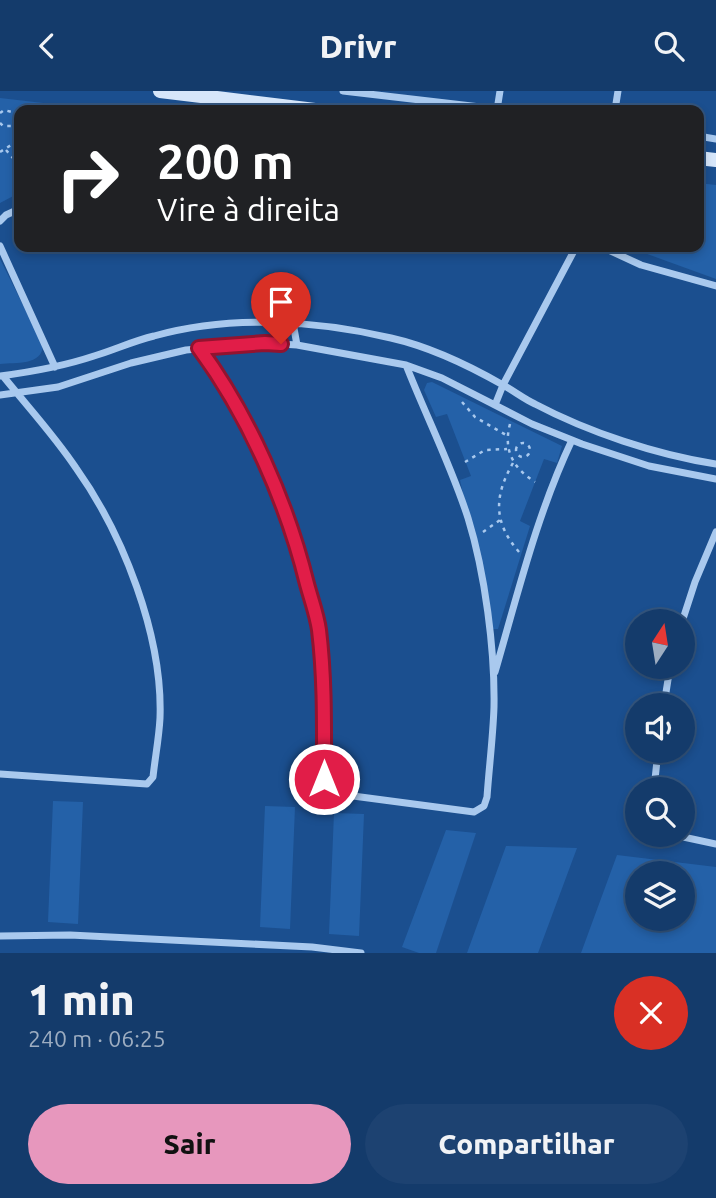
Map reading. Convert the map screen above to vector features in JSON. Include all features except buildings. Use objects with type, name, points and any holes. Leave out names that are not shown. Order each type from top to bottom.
[{"type":"street","points":[[160,91],[263,97],[296,105]]},
{"type":"street","points":[[343,91],[383,93],[466,105]]},
{"type":"street","points":[[0,246],[55,367]]},
{"type":"street","points":[[495,405],[573,252]]},
{"type":"street","points":[[613,252],[641,265],[716,286]]},
{"type":"street","points":[[293,323],[297,345]]},
{"type":"street","points":[[1,376],[55,367],[177,330],[213,325],[293,323],[333,327],[392,338],[446,355],[535,405],[585,426],[656,451],[716,464]]},
{"type":"street","points":[[0,395],[58,387],[131,363],[199,348],[265,343],[297,345],[406,365],[443,378],[532,424],[572,440],[649,466],[716,479]]},
{"type":"street","points":[[199,348],[239,412],[277,491],[298,546],[318,628],[324,695],[326,786],[338,794],[474,812],[479,810],[487,797],[494,710],[494,678],[482,585],[468,519],[436,433],[406,365]]},
{"type":"street","points":[[0,774],[147,784],[153,777],[160,717],[155,650],[135,581],[110,523],[78,470],[1,376]]},
{"type":"street","points":[[494,678],[527,560],[557,473],[572,440]]},
{"type":"street","points":[[686,609],[716,532]]},
{"type":"street","points":[[695,840],[716,844]]},
{"type":"street","points":[[0,936],[70,935],[312,947],[361,953]]},
{"type":"path","points":[[0,152],[14,144]]},
{"type":"path","points":[[6,150],[14,159]]},
{"type":"path","points":[[460,395],[462,403],[475,417],[492,429],[507,435]]},
{"type":"path","points":[[510,421],[508,450],[513,463],[535,482]]},
{"type":"path","points":[[524,442],[530,447],[530,452],[525,457],[516,453],[520,443],[524,442]]},
{"type":"path","points":[[465,462],[485,450],[508,450]]},
{"type":"path","points":[[513,463],[503,480],[498,500],[500,520],[507,538],[527,560]]},
{"type":"path","points":[[473,534],[484,532],[500,520]]},
{"type":"shaded area","points":[[0,98],[61,105],[14,105],[14,196],[0,203]]},
{"type":"shaded area","points":[[704,184],[716,185],[716,279],[642,252],[704,252]]},
{"type":"shaded area","points":[[0,259],[43,345],[38,357],[27,362],[0,364]]},
{"type":"shaded area","points":[[432,382],[562,446],[557,463],[544,459],[520,521],[530,526],[498,629],[492,629],[460,480],[471,476],[447,414],[436,417],[424,390],[427,383]]},
{"type":"shaded area","points":[[53,801],[83,802],[78,924],[48,922]]},
{"type":"shaded area","points":[[265,806],[295,807],[290,929],[260,927]]},
{"type":"shaded area","points":[[334,813],[364,814],[359,936],[329,934]]},
{"type":"shaded area","points":[[446,830],[476,833],[436,953],[419,953],[402,947]]},
{"type":"shaded area","points":[[506,846],[577,848],[538,953],[467,953]]},
{"type":"shaded area","points":[[617,855],[666,861],[625,861],[625,931],[695,931],[695,864],[716,867],[716,953],[581,953]]},
{"type":"route","points":[[281,344],[199,348],[239,412],[277,491],[298,546],[318,628],[324,695],[324,779]]}]
